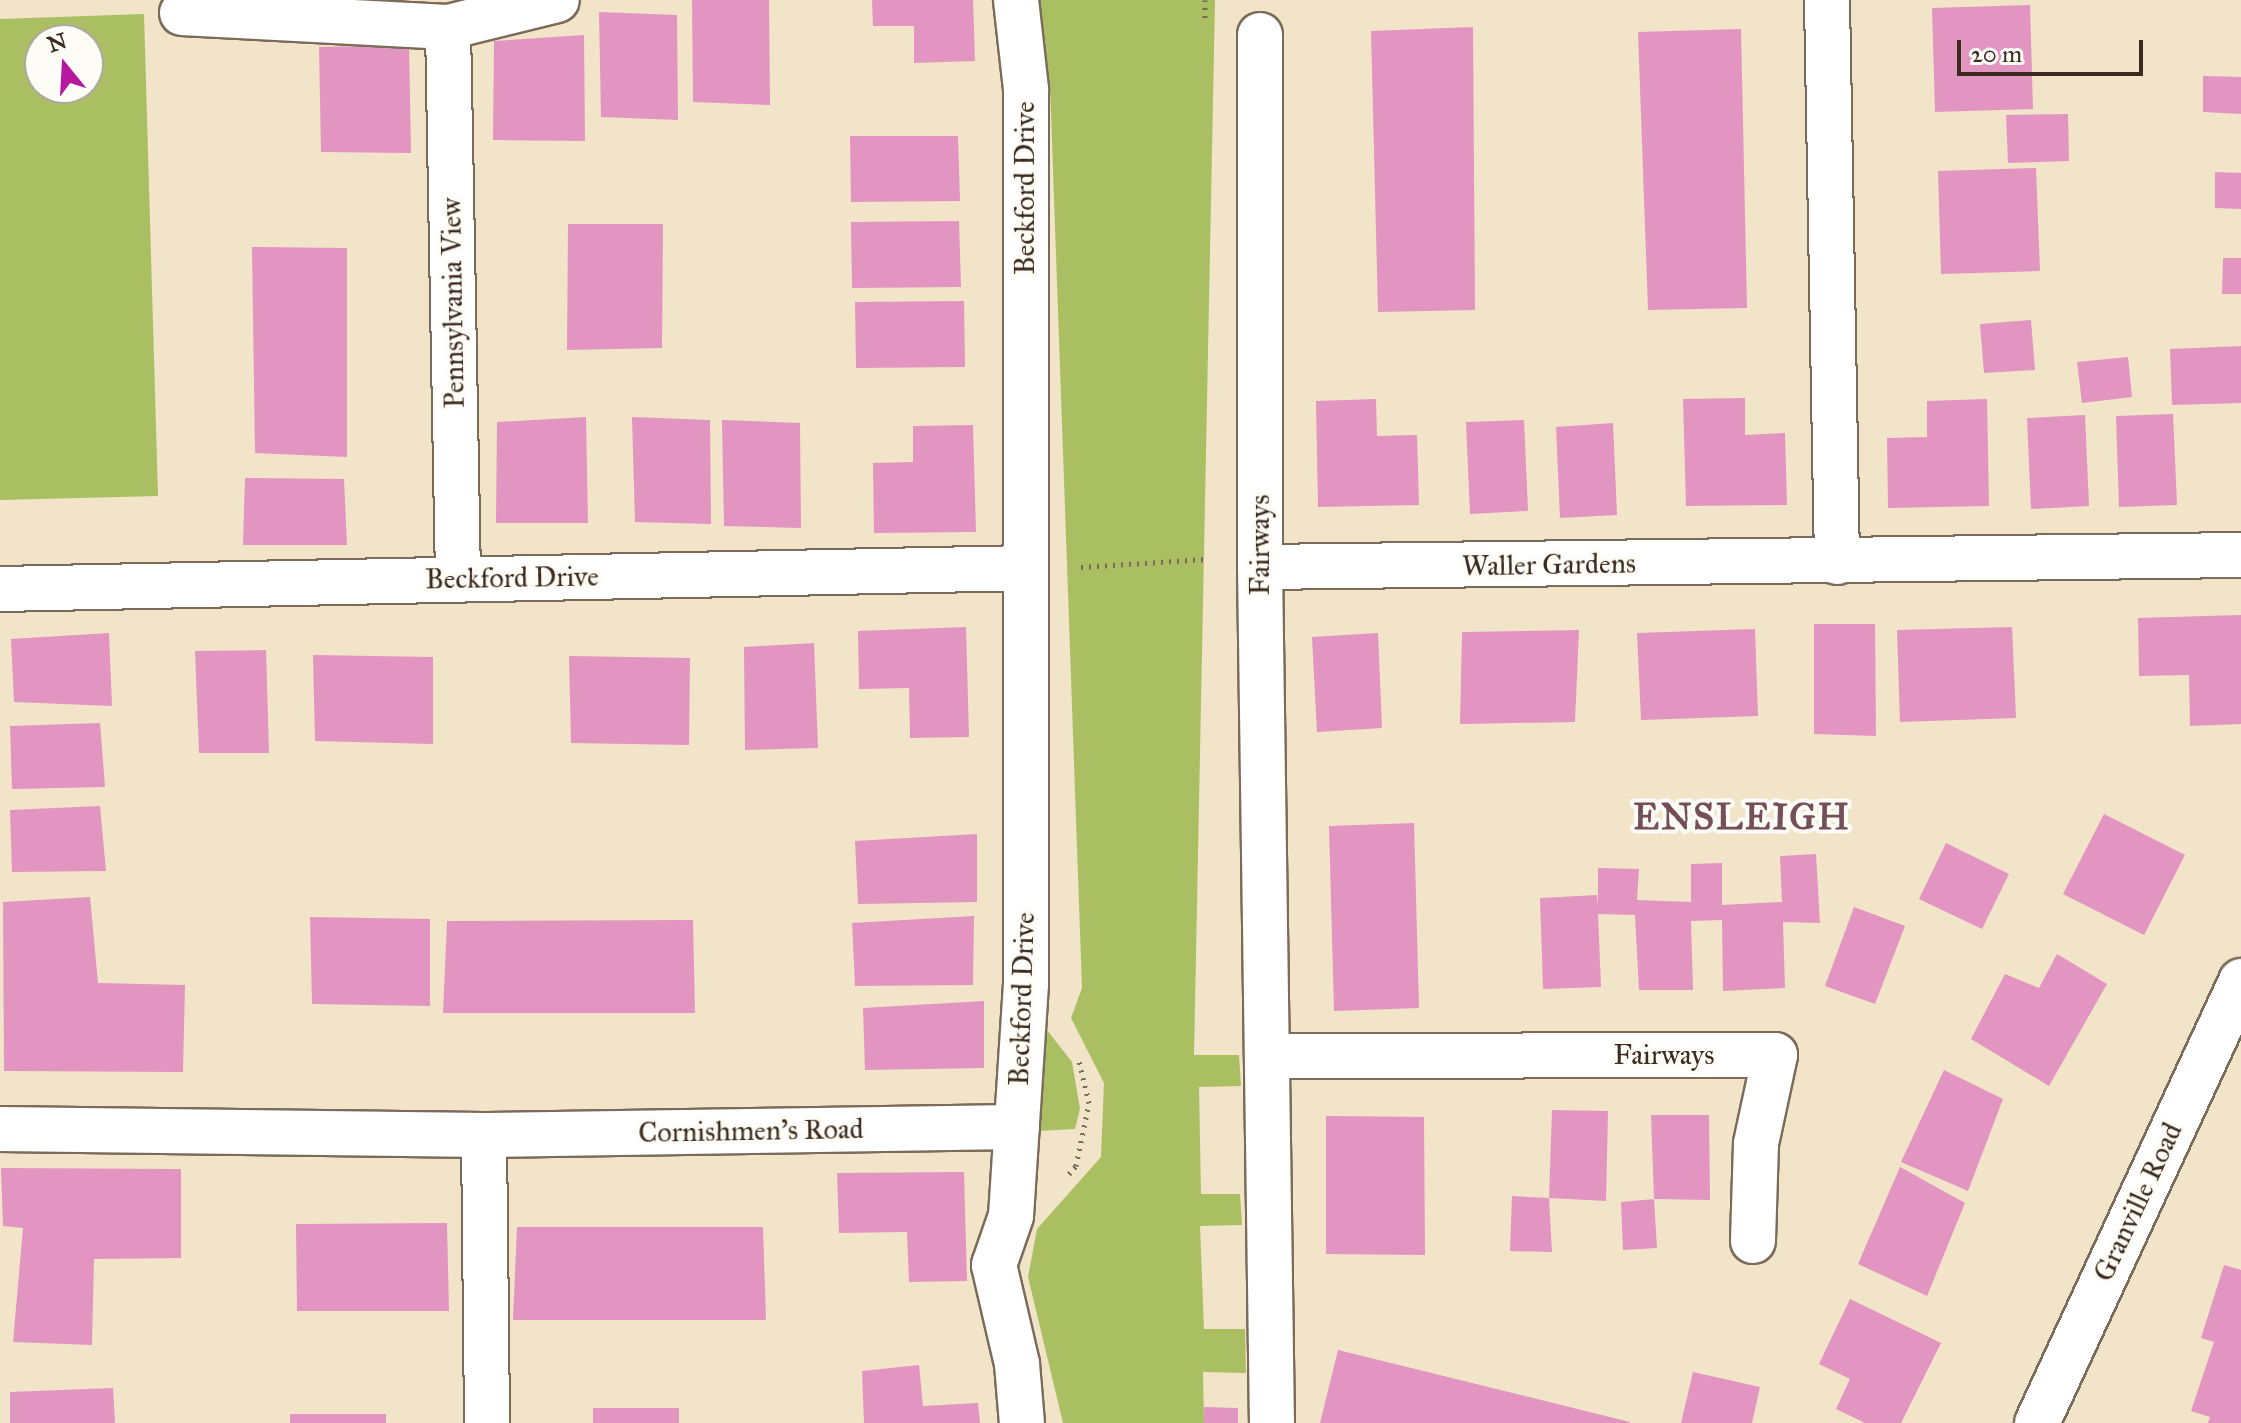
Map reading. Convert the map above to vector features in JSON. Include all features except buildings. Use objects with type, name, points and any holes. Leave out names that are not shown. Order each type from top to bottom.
[{"type":"street","points":[[182,13],[448,27],[557,0]]},
{"type":"street","name":"Beckford Drive","points":[[1016,0],[1026,89],[1026,984],[1011,1216],[994,1265],[1017,1364],[1022,1423]]},
{"type":"street","points":[[1827,0],[1837,562]]},
{"type":"street","name":"Pennsylvania View","points":[[448,27],[458,579]]},
{"type":"street","name":"Fairways","points":[[1260,35],[1260,567],[1272,1423]]},
{"type":"street","name":"Waller Gardens","points":[[1260,567],[2241,555]]},
{"type":"street","name":"Beckford Drive","points":[[0,589],[1024,568]]},
{"type":"street","name":"Granville Road","points":[[2037,1423],[2241,981]]},
{"type":"street","name":"Fairways","points":[[1269,1056],[1775,1055],[1756,1144],[1753,1241]]},
{"type":"street","name":"Cornishmen's Road","points":[[0,1129],[484,1135],[1017,1127]]},
{"type":"street","points":[[484,1135],[487,1423]]},
{"type":"path","points":[[1024,568],[1215,558],[1260,567]]},
{"type":"green space","points":[[1038,0],[1215,0],[1194,1055],[1239,1055],[1241,1086],[1199,1087],[1201,1194],[1240,1194],[1242,1225],[1200,1226],[1204,1329],[1245,1329],[1246,1373],[1203,1372],[1204,1423],[1063,1423],[1028,1277],[1037,1229],[1101,1157],[1104,1083],[1071,1018],[1082,988],[1050,85]]},
{"type":"green space","points":[[144,14],[158,496],[0,500],[0,19]]},
{"type":"green space","points":[[1043,1025],[1072,1062],[1080,1109],[1075,1129],[1037,1131]]},
{"type":"district","name":"ENSLEIGH","points":[[1742,818]]}]
